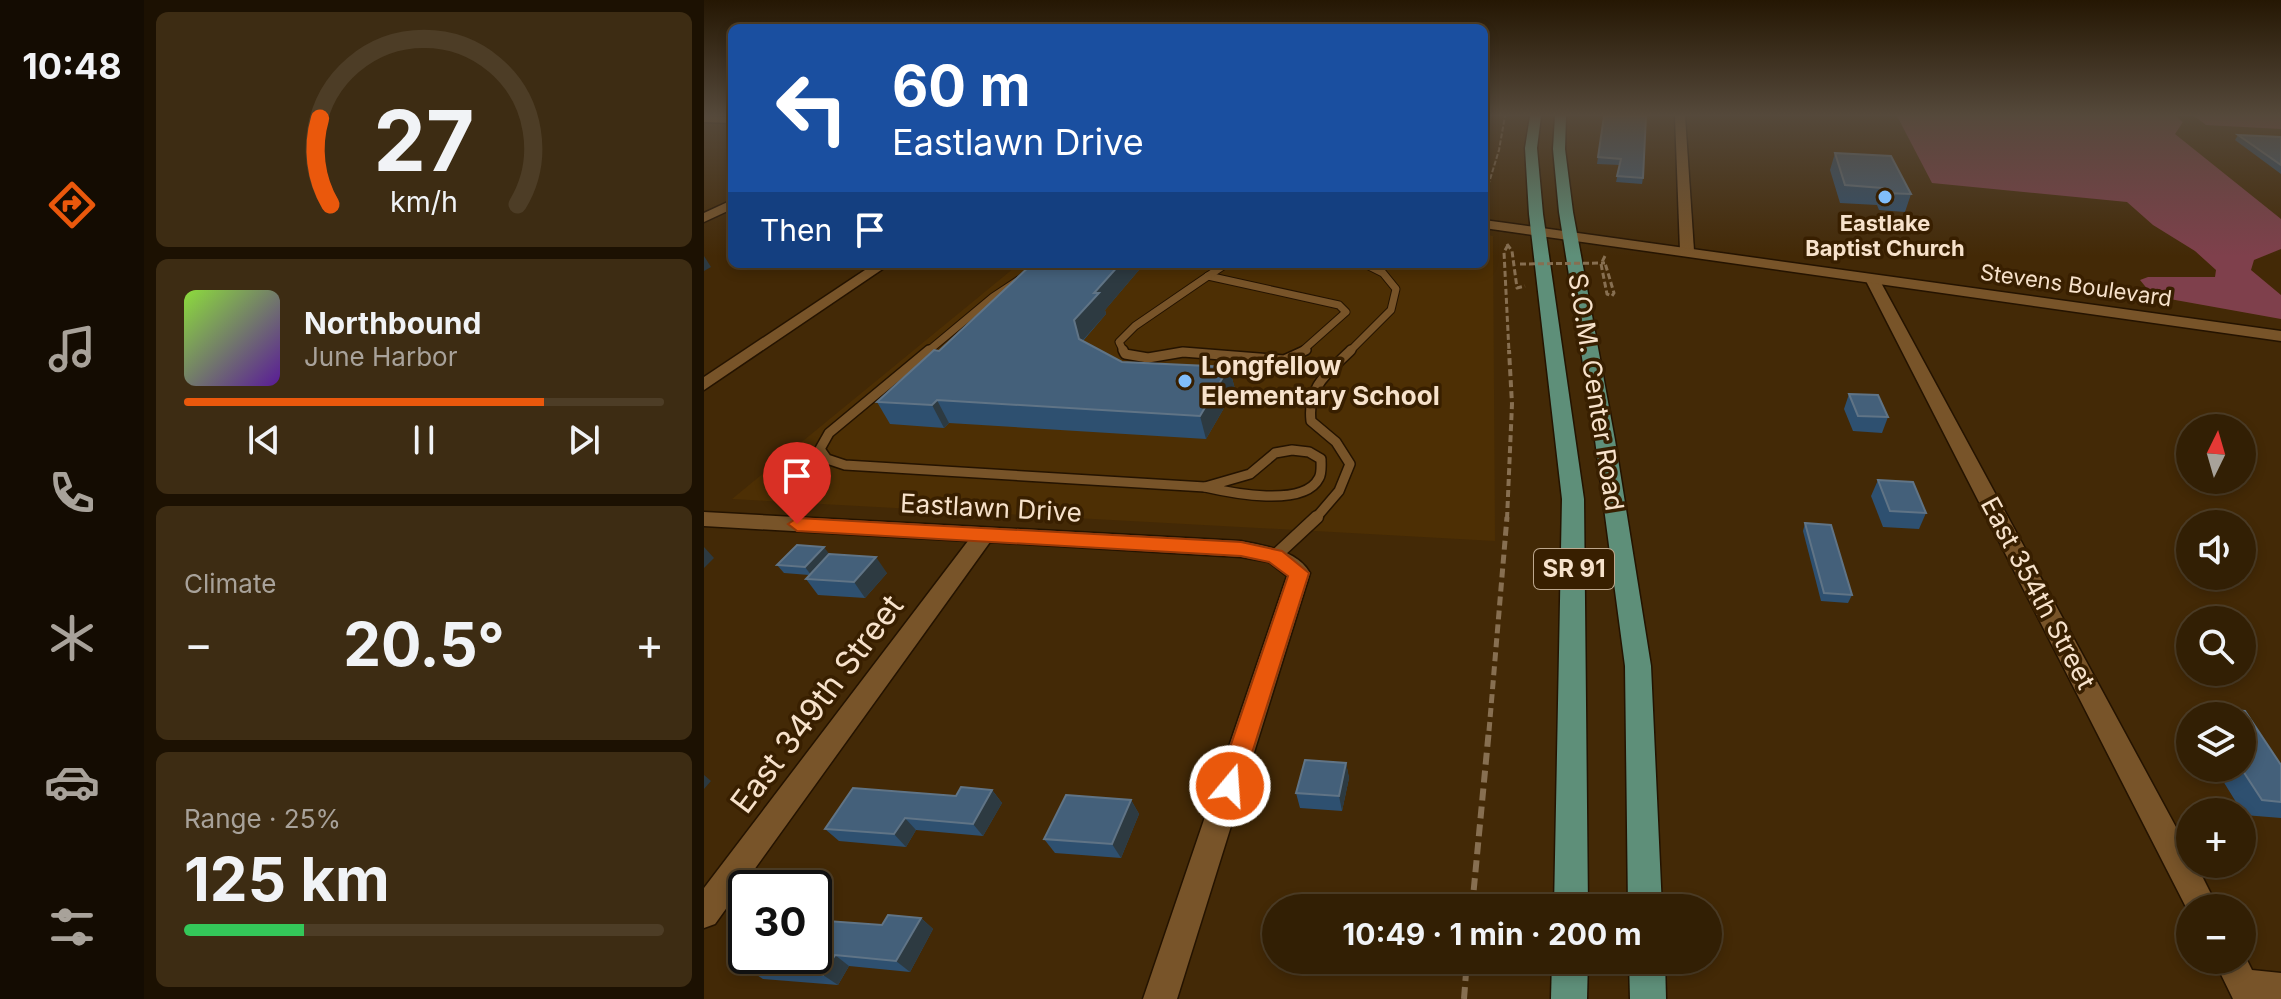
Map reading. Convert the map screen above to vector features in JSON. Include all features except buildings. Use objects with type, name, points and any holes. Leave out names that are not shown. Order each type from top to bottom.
[{"type":"main road","name":"S.O.M. Center Road","points":[[1533,163],[1573,499],[1571,894]]},
{"type":"main road","name":"S.O.M. Center Road","points":[[1561,163],[1638,666],[1645,894]]},
{"type":"main road","points":[[1569,999],[1570,974]]},
{"type":"main road","points":[[1647,974],[1648,999]]},
{"type":"street","points":[[1682,163],[1687,251]]},
{"type":"street","points":[[704,218],[728,206]]},
{"type":"street","name":"Stevens Boulevard","points":[[1488,225],[2281,336]]},
{"type":"street","points":[[704,385],[877,268]]},
{"type":"street","name":"East 354th Street","points":[[1872,279],[2196,894]]},
{"type":"street","name":"Eastlawn Drive","points":[[704,519],[1241,549],[1275,556]]},
{"type":"street","name":"East 349th Street","points":[[704,913],[984,535]]},
{"type":"street","points":[[1160,999],[1299,573],[1275,556]]},
{"type":"street","points":[[2241,981],[2281,989]]},
{"type":"lane","points":[[1037,268],[993,297],[829,433],[820,449],[827,459],[845,465],[1205,487],[1234,494],[1301,493],[1318,483],[1324,470],[1321,459],[1309,452],[1292,450],[1275,453],[1250,474],[1205,487]]},
{"type":"lane","points":[[1208,276],[1339,305],[1346,312],[1308,349],[1284,360],[1183,352],[1148,358],[1125,354],[1119,342],[1135,326],[1208,276],[1220,268]]},
{"type":"lane","points":[[1275,556],[1329,503],[1347,480],[1350,464],[1336,442],[1311,421],[1309,402],[1320,381],[1391,310],[1396,289],[1383,273],[1373,268]]},
{"type":"path","points":[[1488,186],[1495,163]]},
{"type":"path","points":[[1473,894],[1510,478],[1512,404],[1504,252],[1508,245],[1512,251],[1516,286],[1521,289],[1525,286],[1520,264],[1603,264]]},
{"type":"path","points":[[1603,264],[1614,296],[1607,294],[1603,264]]},
{"type":"path","points":[[1464,999],[1466,974]]},
{"type":"shaded area","points":[[1921,163],[2211,163],[2281,219],[2281,249],[2254,260],[2251,270],[2281,295],[2281,319],[2153,296],[2140,280],[2148,277],[2215,277],[2216,270],[2195,251],[2153,225],[2127,202],[1932,183]]},
{"type":"shaded area","name":"Longfellow Elementary School","points":[[1488,235],[1493,236],[1495,541],[732,499],[1014,268],[1488,268]]},
{"type":"place","name":"Eastlake Baptist Church","points":[[1885,197]]},
{"type":"place","name":"Longfellow Elementary School","points":[[1185,381]]},
{"type":"route","points":[[797,524],[1241,549],[1275,556],[1299,573],[1230,786]]}]
